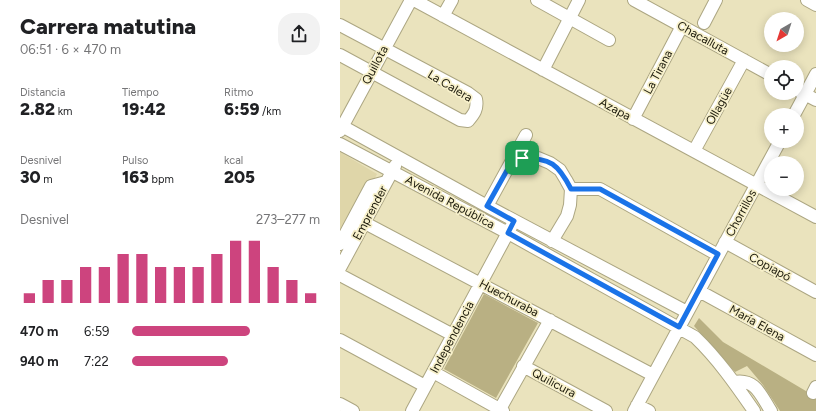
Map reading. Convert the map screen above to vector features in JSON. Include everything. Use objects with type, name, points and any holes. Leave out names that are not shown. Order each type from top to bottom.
[{"type":"street","name":"Quillota","points":[[341,128],[411,0]]},
{"type":"street","name":"Azapa","points":[[414,0],[816,217]]},
{"type":"street","points":[[443,16],[452,0]]},
{"type":"street","points":[[537,0],[609,40]]},
{"type":"street","points":[[543,70],[579,0]]},
{"type":"street","name":"Chacalluta","points":[[634,0],[764,71]]},
{"type":"street","points":[[704,23],[716,0]]},
{"type":"street","points":[[807,0],[816,5]]},
{"type":"street","name":"La Calera","points":[[340,25],[476,99],[477,106],[474,114],[468,121],[460,120],[340,55]]},
{"type":"street","name":"La Tirana","points":[[634,119],[682,26]]},
{"type":"street","name":"Ollagüe","points":[[694,151],[744,60]]},
{"type":"street","points":[[804,88],[816,74]]},
{"type":"street","points":[[804,94],[816,100]]},
{"type":"street","name":"Avenida República","points":[[341,128],[400,158],[514,221],[687,312]]},
{"type":"street","points":[[487,206],[526,135]]},
{"type":"street","name":"Avenida República","points":[[340,144],[508,233],[695,337],[709,350],[754,411]]},
{"type":"street","name":"Chorrillos","points":[[636,408],[776,148]]},
{"type":"street","name":"Emprender","points":[[340,268],[400,158]]},
{"type":"street","points":[[510,165],[522,158],[538,158],[550,163],[560,170],[571,189],[570,205],[567,216],[552,241]]},
{"type":"street","points":[[340,244],[371,186],[386,182]]},
{"type":"street","points":[[571,189],[600,189],[718,254]]},
{"type":"street","name":"Independencia","points":[[412,411],[514,221]]},
{"type":"street","name":"Huechuraba","points":[[364,223],[481,283],[653,375]]},
{"type":"street","name":"Copiapó","points":[[725,242],[816,292]]},
{"type":"street","points":[[340,276],[453,335]]},
{"type":"street","name":"María Elena","points":[[699,291],[816,355]]},
{"type":"street","points":[[433,372],[501,410],[523,366],[550,320]]},
{"type":"street","points":[[340,340],[425,386]]},
{"type":"street","name":"Quilicura","points":[[523,366],[606,411]]},
{"type":"street","points":[[744,371],[771,411]]},
{"type":"street","points":[[734,382],[746,381],[755,388]]},
{"type":"street","points":[[340,404],[353,411]]},
{"type":"street","points":[[636,408],[649,411]]},
{"type":"shaded area","points":[[340,152],[377,174],[340,244]]},
{"type":"shaded area","points":[[484,294],[538,323],[496,398],[444,369]]},
{"type":"shaded area","points":[[699,318],[723,342],[816,397],[816,411],[780,411],[763,385],[747,366],[735,372],[694,326]]},
{"type":"route","points":[[522,158],[538,158],[550,163],[560,170],[571,189],[600,189],[718,254],[679,327],[508,233],[514,221],[487,206],[510,165],[522,158]]}]
